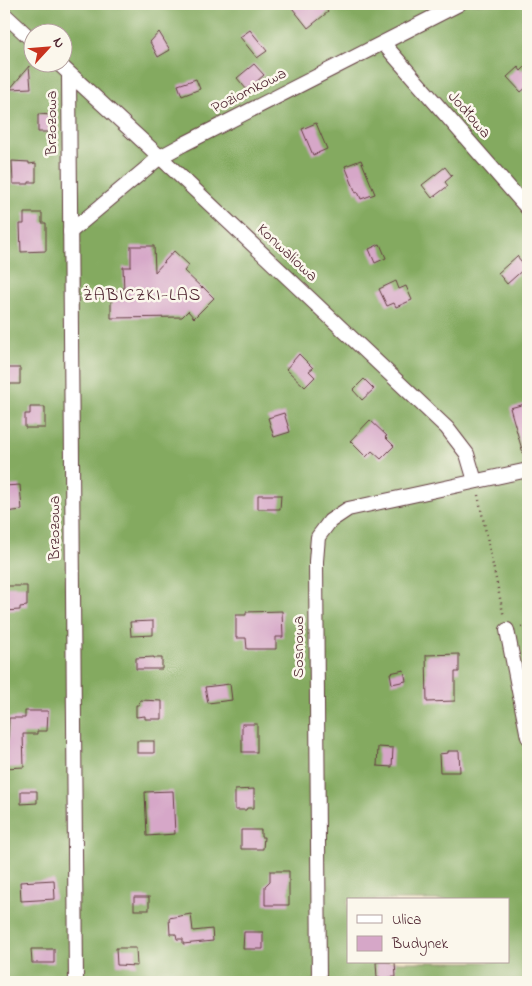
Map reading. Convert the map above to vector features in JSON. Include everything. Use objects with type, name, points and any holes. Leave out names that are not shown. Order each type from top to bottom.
[{"type":"street","name":"Poziomkowa","points":[[70,232],[160,157],[459,4]]},
{"type":"street","points":[[4,14],[22,31]]},
{"type":"street","name":"Jodłowa","points":[[383,43],[528,209]]},
{"type":"street","name":"Konwaliowa","points":[[70,74],[447,428],[467,454],[475,481]]},
{"type":"street","name":"Brzozowa","points":[[70,74],[76,982]]},
{"type":"street","name":"Sosnowa","points":[[319,982],[316,561],[318,537],[330,521],[348,509],[528,470]]},
{"type":"street","points":[[507,630],[528,737]]},
{"type":"path","points":[[475,481],[507,630]]},
{"type":"green space","points":[[4,4],[528,4],[528,982],[4,982]]},
{"type":"building","points":[[289,4],[322,4],[328,12],[308,28]]},
{"type":"building","points":[[250,30],[267,51],[257,58],[240,37]]},
{"type":"building","points":[[159,32],[170,50],[158,57],[150,42]]},
{"type":"building","points":[[254,64],[264,75],[247,90],[237,78]]},
{"type":"building","points":[[528,64],[528,86],[521,92],[507,77],[518,67],[521,71]]},
{"type":"building","points":[[24,72],[30,72],[31,88],[10,89]]},
{"type":"building","points":[[196,79],[200,89],[182,96],[178,85]]},
{"type":"building","points":[[38,114],[52,115],[52,132],[38,132]]},
{"type":"building","points":[[316,123],[327,149],[313,155],[302,129]]},
{"type":"building","points":[[361,160],[375,194],[361,199],[358,192],[356,193],[345,166]]},
{"type":"building","points":[[12,161],[29,162],[29,164],[36,163],[36,182],[13,184]]},
{"type":"building","points":[[445,167],[452,176],[445,182],[448,186],[432,198],[422,185]]},
{"type":"building","points":[[24,213],[42,213],[42,223],[46,223],[46,251],[21,252],[20,224],[24,224]]},
{"type":"building","points":[[380,244],[386,258],[375,263],[369,249]]},
{"type":"building","points":[[131,246],[154,246],[155,272],[174,251],[189,265],[184,271],[214,298],[194,318],[188,311],[182,317],[111,318],[111,301],[114,301],[114,291],[124,291],[123,267],[131,267]]},
{"type":"building","points":[[517,256],[526,267],[507,284],[498,273]]},
{"type":"building","points":[[396,281],[399,289],[406,286],[412,300],[396,307],[394,303],[387,306],[379,289]]},
{"type":"building","points":[[299,354],[313,368],[309,371],[315,377],[305,387],[286,369]]},
{"type":"building","points":[[6,368],[20,368],[20,384],[5,384]]},
{"type":"building","points":[[364,379],[374,389],[362,400],[353,390]]},
{"type":"building","points":[[525,404],[528,414],[528,459],[525,460],[510,408]]},
{"type":"building","points":[[30,407],[45,407],[45,428],[25,428],[25,414],[30,414]]},
{"type":"building","points":[[284,413],[290,432],[274,437],[268,418]]},
{"type":"building","points":[[370,420],[387,436],[385,437],[394,446],[381,459],[372,451],[366,457],[350,441]]},
{"type":"building","points":[[20,485],[22,510],[5,512],[4,486]]},
{"type":"building","points":[[258,495],[281,495],[280,509],[258,509]]},
{"type":"building","points":[[4,586],[27,586],[27,606],[20,607],[20,610],[4,611]]},
{"type":"building","points":[[282,611],[283,637],[276,637],[276,649],[247,649],[246,638],[236,638],[236,615],[246,615],[246,612]]},
{"type":"building","points":[[153,621],[153,635],[131,636],[130,622]]},
{"type":"building","points":[[459,654],[459,672],[455,672],[455,701],[427,702],[426,655]]},
{"type":"building","points":[[136,658],[162,658],[162,669],[136,669]]},
{"type":"building","points":[[404,670],[406,681],[392,684],[390,673]]},
{"type":"building","points":[[230,684],[232,700],[208,703],[205,687]]},
{"type":"building","points":[[140,700],[162,701],[162,719],[145,719],[145,716],[136,717],[136,705],[139,705]]},
{"type":"building","points":[[25,711],[48,711],[47,731],[37,731],[37,734],[23,734],[24,767],[4,768],[4,751],[7,751],[9,718],[25,718]]},
{"type":"building","points":[[242,724],[257,724],[257,752],[242,752]]},
{"type":"building","points":[[137,741],[154,741],[154,753],[137,753]]},
{"type":"building","points":[[378,747],[393,748],[392,767],[377,766]]},
{"type":"building","points":[[448,751],[459,751],[460,772],[440,772],[439,754],[448,753]]},
{"type":"building","points":[[254,789],[254,808],[235,810],[235,790]]},
{"type":"building","points":[[21,791],[37,791],[37,803],[21,804]]},
{"type":"building","points":[[173,791],[175,834],[147,836],[145,792]]},
{"type":"building","points":[[241,830],[261,830],[261,837],[264,837],[263,849],[241,849]]},
{"type":"building","points":[[270,871],[289,871],[289,905],[265,905],[265,886],[270,881]]},
{"type":"building","points":[[54,880],[55,899],[21,901],[20,882]]},
{"type":"building","points":[[134,897],[149,897],[149,910],[134,910]]},
{"type":"building","points":[[191,914],[193,931],[212,929],[213,941],[183,944],[183,939],[177,939],[176,934],[170,934],[169,918]]},
{"type":"building","points":[[244,932],[263,932],[263,949],[243,949]]},
{"type":"building","points":[[116,948],[136,948],[137,966],[117,965]]},
{"type":"building","points":[[31,949],[54,949],[54,963],[32,963]]},
{"type":"building","points":[[376,964],[395,964],[396,977],[377,978]]},
{"type":"district","name":"ŻABICZKI-LAS","points":[[142,296]]}]
